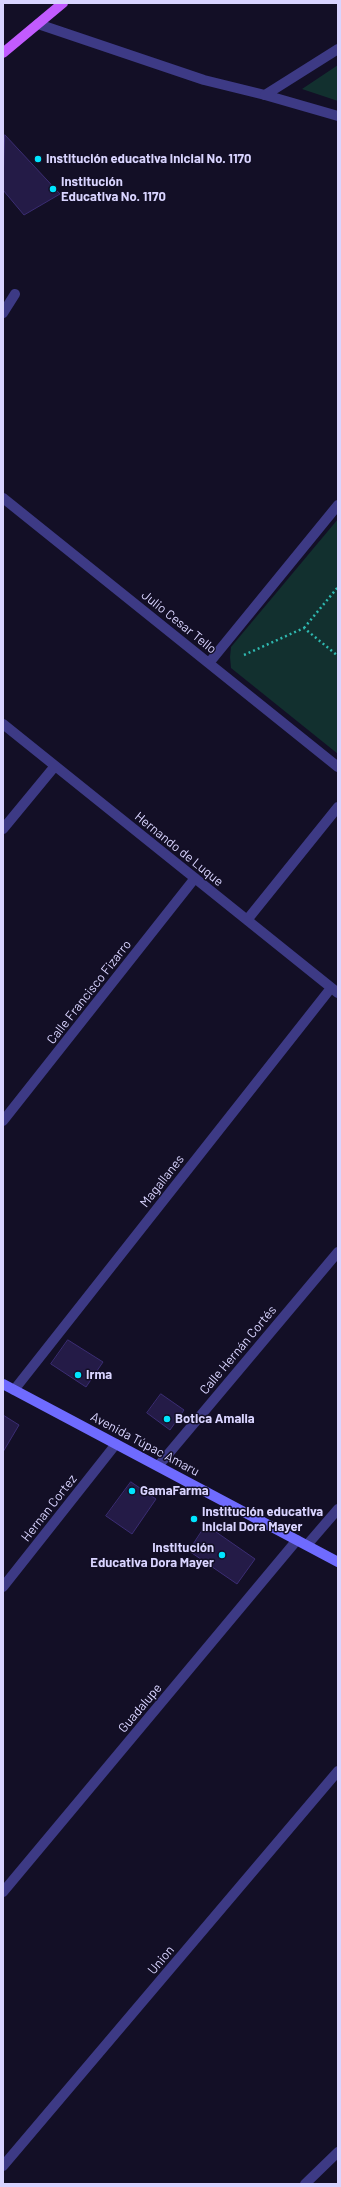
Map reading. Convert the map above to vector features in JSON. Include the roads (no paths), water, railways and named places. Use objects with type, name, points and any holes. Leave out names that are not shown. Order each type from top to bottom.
[{"type":"main road","points":[[3,53],[63,3]]},
{"type":"main road","name":"Avenida Túpac Amaru","points":[[3,1384],[159,1465],[338,1562]]},
{"type":"street","points":[[38,24],[204,80],[265,95],[338,116]]},
{"type":"street","points":[[265,95],[338,49]]},
{"type":"street","points":[[3,313],[15,294]]},
{"type":"street","name":"Julio Cesar Tello","points":[[3,498],[338,767]]},
{"type":"street","points":[[209,662],[338,505]]},
{"type":"street","name":"Hernando de Luque","points":[[3,724],[334,991]]},
{"type":"street","points":[[3,829],[55,766]]},
{"type":"street","points":[[247,920],[338,807]]},
{"type":"street","name":"Calle Francisco Fizarro","points":[[3,1121],[195,878]]},
{"type":"street","name":"Magallanes","points":[[14,1390],[334,991]]},
{"type":"street","name":"Calle Hernán Cortés","points":[[159,1465],[338,1252]]},
{"type":"street","name":"Hernan Cortez","points":[[3,1587],[116,1444]]},
{"type":"street","points":[[307,1545],[338,1509]]},
{"type":"street","name":"Guadalupe","points":[[3,1892],[297,1540]]},
{"type":"street","name":"Union","points":[[3,2166],[338,1771]]},
{"type":"street","points":[[306,2184],[338,2152]]},
{"type":"place","name":"Institución educativa inicial No. 1170","points":[[38,159]]},
{"type":"place","name":"Institución Educativa No. 1170","points":[[53,189]]},
{"type":"place","name":"Irma","points":[[78,1375]]},
{"type":"place","name":"Botica Amalia","points":[[167,1419]]},
{"type":"place","name":"GamaFarma","points":[[132,1491]]},
{"type":"place","name":"Institución educativa inicial Dora Mayer","points":[[194,1519]]},
{"type":"place","name":"Institución Educativa Dora Mayer","points":[[222,1555]]}]
